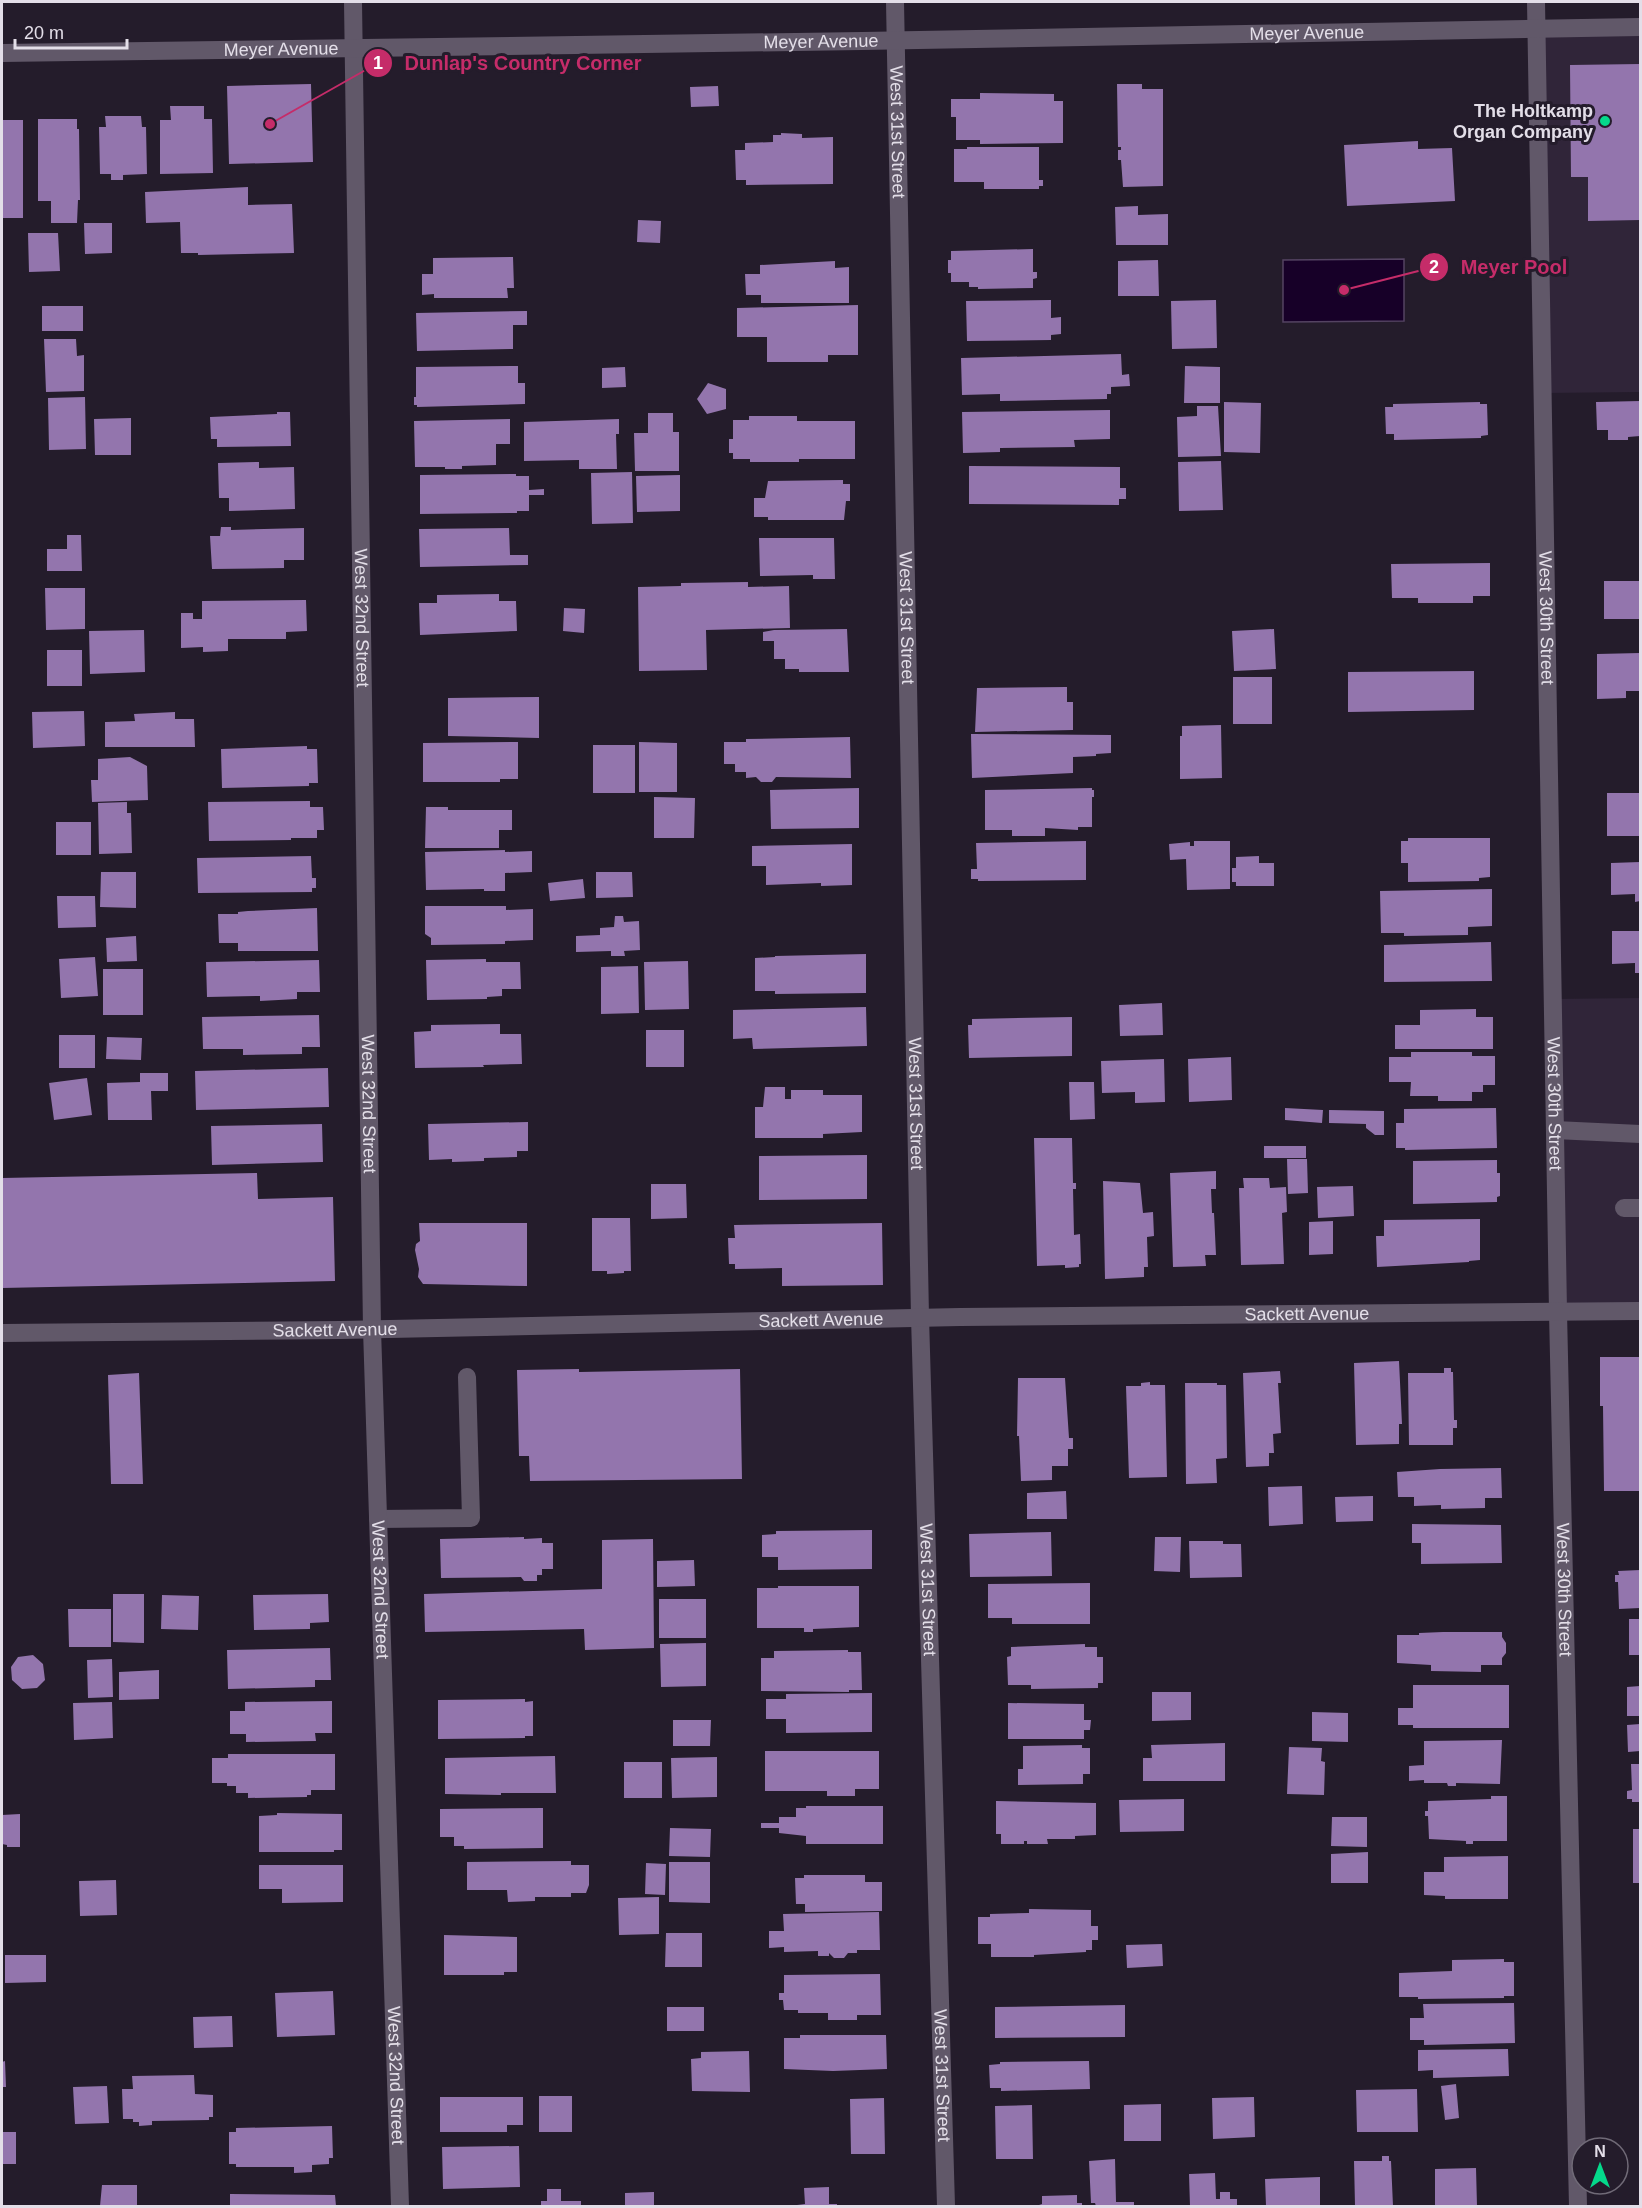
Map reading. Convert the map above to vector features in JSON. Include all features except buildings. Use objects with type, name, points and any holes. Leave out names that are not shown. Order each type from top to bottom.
[{"type":"street","name":"West 32nd Street","points":[[353,2],[372,1329],[400,2206]]},
{"type":"street","name":"West 31st Street","points":[[895,2],[920,1317],[946,2206]]},
{"type":"street","name":"West 30th Street","points":[[1536,2],[1558,1312],[1578,2206]]},
{"type":"street","name":"Meyer Avenue","points":[[2,53],[895,41],[1641,27]]},
{"type":"street","points":[[1555,1130],[1641,1134]]},
{"type":"street","name":"Sackett Avenue","points":[[2,1334],[372,1329],[920,1317],[1641,1311]]},
{"type":"street","points":[[378,1519],[471,1518],[467,1377]]},
{"type":"shaded area","points":[[1640,27],[1640,392],[1543,393],[1537,29]]},
{"type":"shaded area","points":[[1404,259],[1404,321],[1283,322],[1283,260]]},
{"type":"shaded area","points":[[1640,998],[1640,1311],[1558,1312],[1553,999]]},
{"type":"place","name":"The Holtkamp Organ Company","points":[[1605,121]]},
{"type":"place","name":"Dunlap's Country Corner","points":[[270,124]]},
{"type":"place","name":"Meyer Pool","points":[[1344,290]]}]
